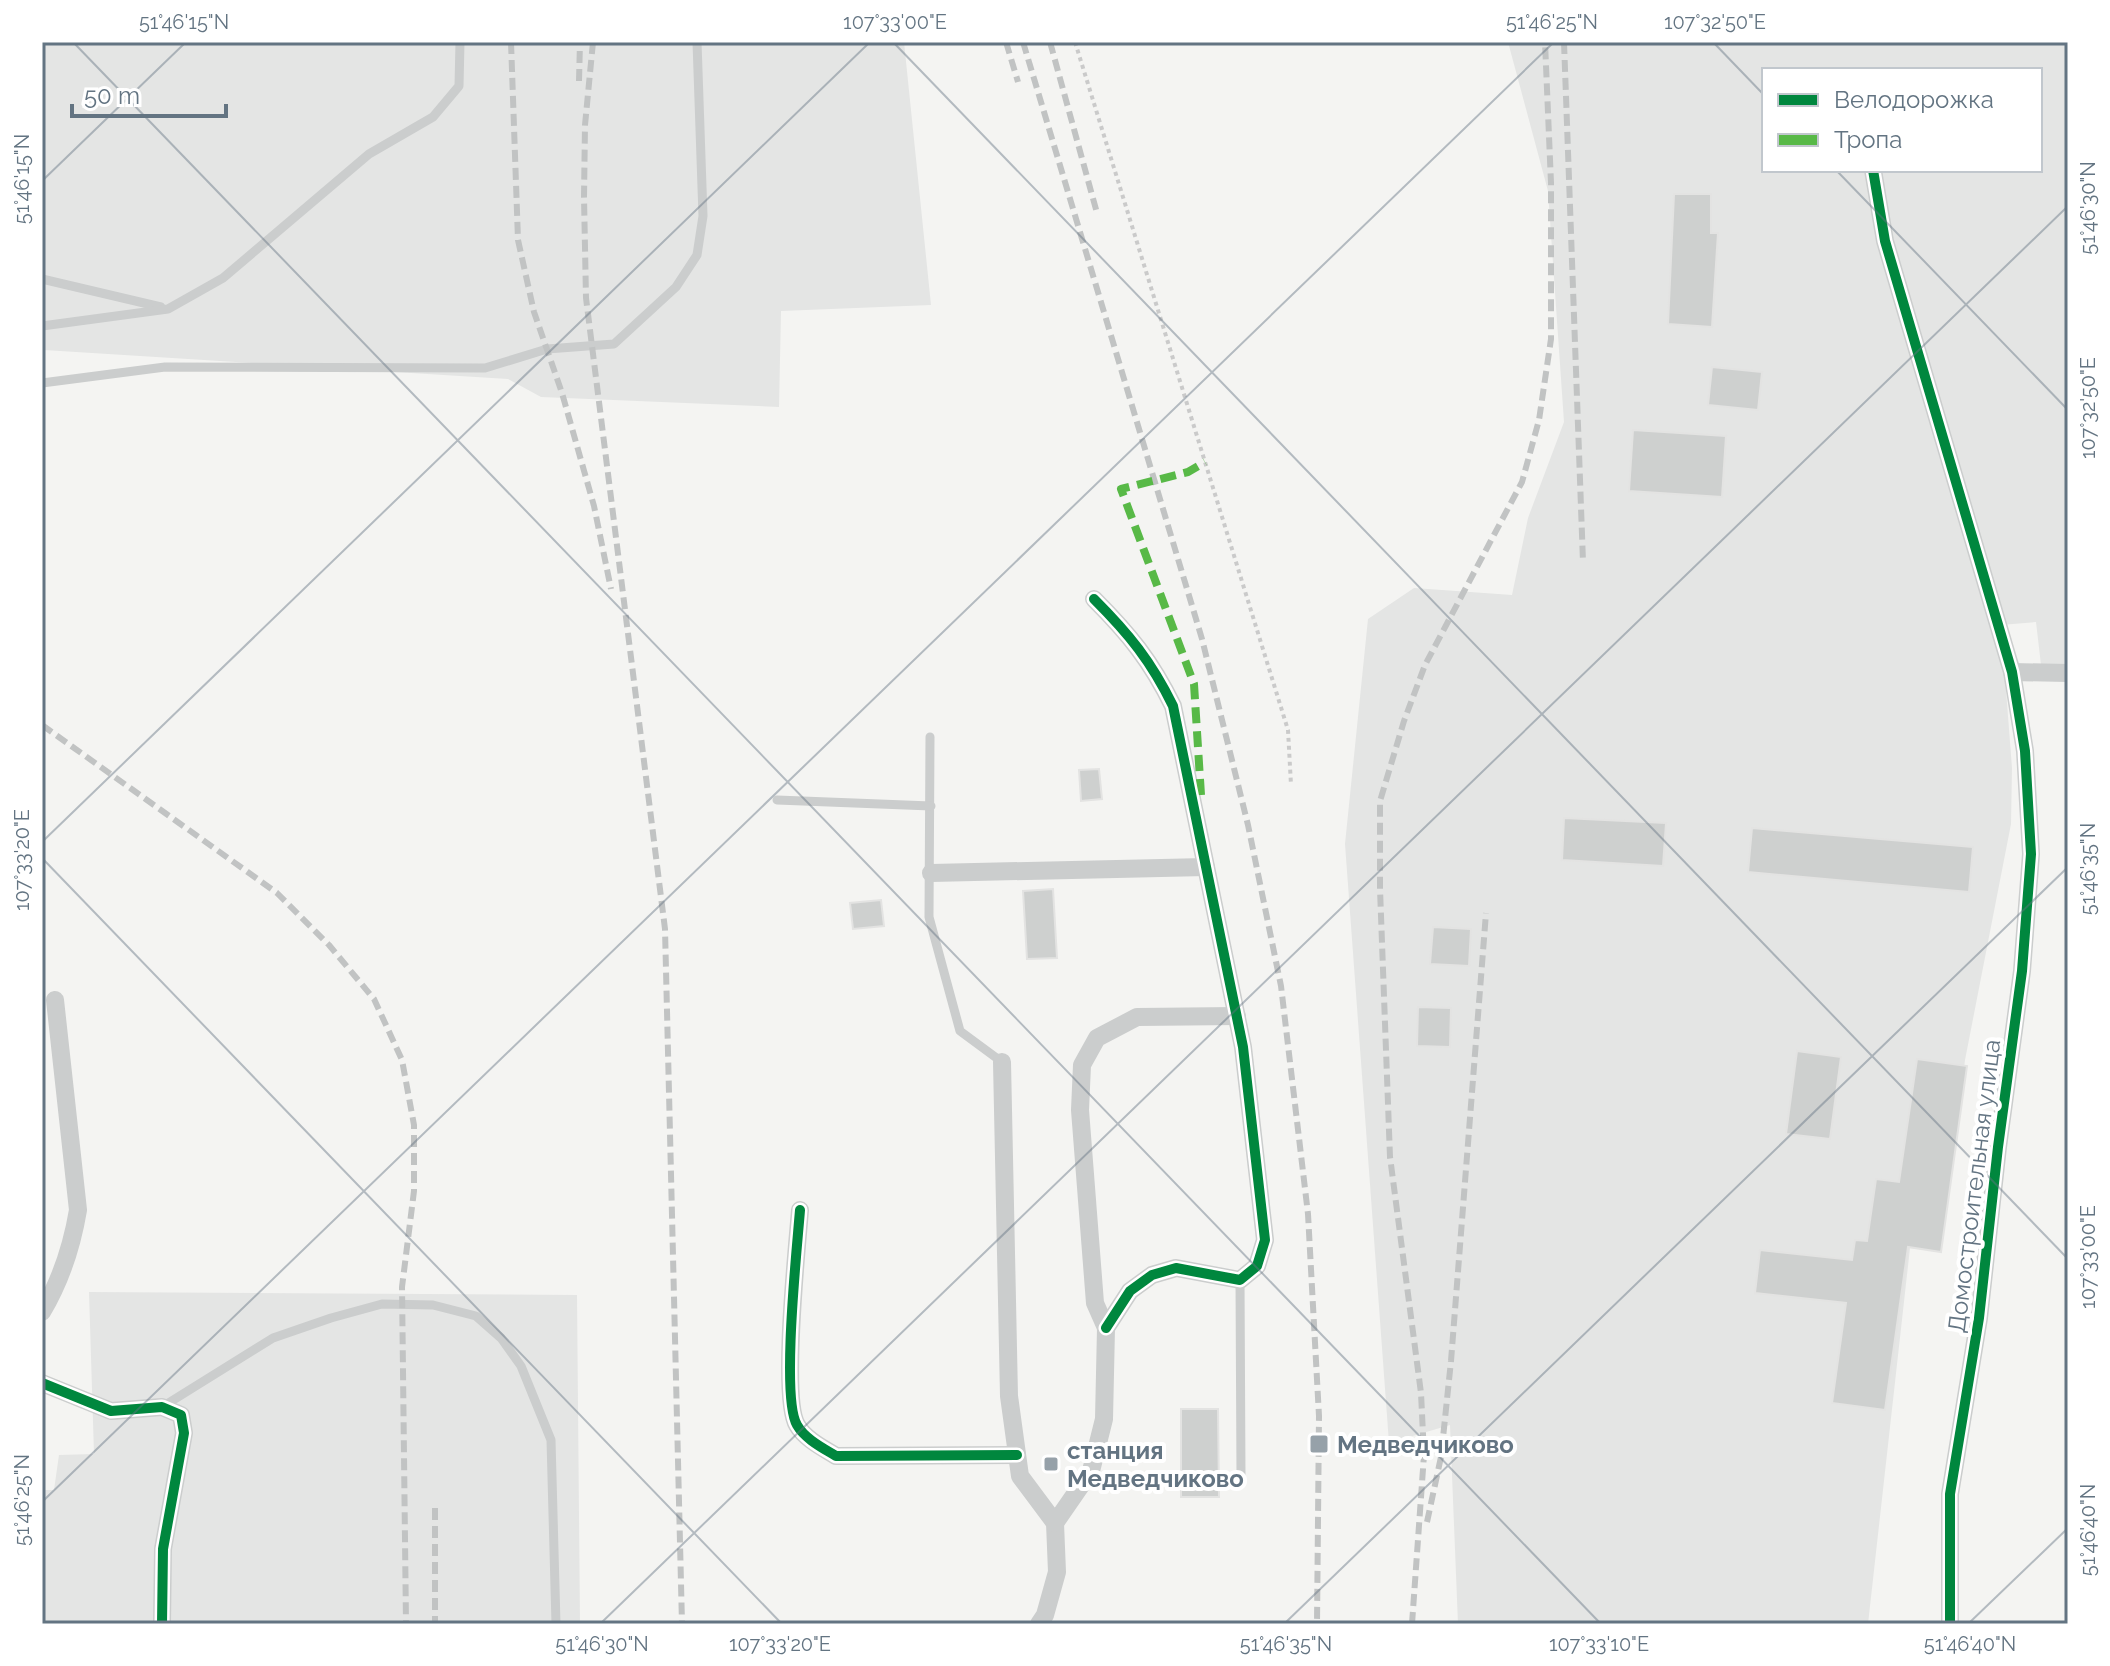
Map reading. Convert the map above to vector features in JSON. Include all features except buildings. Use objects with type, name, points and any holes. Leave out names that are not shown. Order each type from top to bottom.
[{"type":"street","name":"Домостроительная улица","points":[[1873,172],[1885,241],[2012,672],[2025,751],[2031,854],[2022,971],[1979,1318],[1950,1494],[1950,1624]]},
{"type":"street","points":[[1094,599],[1124,629],[1155,669],[1173,706],[1243,1047],[1265,1240],[1257,1266],[1240,1280],[1176,1268],[1152,1275],[1130,1291],[1106,1328]]},
{"type":"street","points":[[2012,672],[2068,673]]},
{"type":"street","points":[[931,873],[1206,867]]},
{"type":"street","points":[[42,1312],[54,1292],[73,1242],[78,1210],[55,1000]]},
{"type":"street","points":[[1055,1523],[1091,1471],[1104,1419],[1106,1328],[1095,1303],[1080,1110],[1082,1065],[1097,1038],[1137,1017],[1237,1016]]},
{"type":"street","points":[[1002,1062],[1009,1396],[1020,1476],[1055,1523],[1057,1572],[1045,1615],[1039,1624]]},
{"type":"street","points":[[800,1210],[789,1373],[796,1424],[812,1440],[836,1456],[1017,1455]]},
{"type":"street","points":[[42,1383],[111,1411],[162,1407],[181,1415],[184,1433],[163,1549],[162,1624]]},
{"type":"lane","points":[[42,326],[168,309],[223,278],[369,154],[433,117],[459,86],[460,42]]},
{"type":"lane","points":[[42,383],[165,367],[485,368],[547,349],[614,344],[676,287],[697,255],[703,216],[697,42]]},
{"type":"lane","points":[[42,279],[168,309]]},
{"type":"lane","points":[[930,737],[929,917],[960,1031],[1002,1062]]},
{"type":"lane","points":[[777,800],[931,806]]},
{"type":"lane","points":[[1240,1280],[1241,1477]]},
{"type":"lane","points":[[162,1407],[273,1338],[331,1318],[382,1304],[433,1305],[476,1316],[501,1338],[521,1366],[551,1440],[556,1624]]},
{"type":"path","points":[[1075,42],[1288,730],[1291,785]]},
{"type":"shaded area","points":[[42,42],[904,42],[931,305],[781,311],[779,407],[541,397],[508,379],[44,350],[42,353]]},
{"type":"shaded area","points":[[1508,42],[2068,42],[2068,665],[2041,665],[2036,622],[2001,625],[2012,768],[2011,824],[1965,1060],[1941,1252],[1910,1248],[1868,1624],[1458,1624],[1450,1425],[1389,1443],[1345,844],[1368,619],[1414,588],[1512,595],[1528,518],[1564,422],[1548,191]]},
{"type":"shaded area","points":[[89,1292],[577,1295],[580,1624],[42,1624],[42,1490],[54,1490],[59,1455],[94,1454]]},
{"type":"railway","points":[[511,42],[518,240],[534,312],[562,393],[594,506],[611,589]]},
{"type":"railway","points":[[579,81],[580,42]]},
{"type":"railway","points":[[593,42],[585,125],[586,298],[665,929],[682,1624]]},
{"type":"railway","points":[[1006,42],[1018,82]]},
{"type":"railway","points":[[1023,42],[1202,639],[1248,825],[1281,986],[1308,1214],[1319,1416],[1317,1624]]},
{"type":"railway","points":[[1050,42],[1097,213]]},
{"type":"railway","points":[[1412,1624],[1424,1455],[1421,1393],[1390,1157],[1380,889],[1380,801],[1425,665],[1522,482],[1539,420],[1551,339],[1551,183],[1545,42]]},
{"type":"railway","points":[[1564,42],[1583,562]]},
{"type":"railway","points":[[42,725],[277,893],[329,945],[374,999],[402,1060],[414,1125],[414,1191],[402,1287],[406,1624]]},
{"type":"railway","points":[[1427,1522],[1441,1457],[1451,1361],[1486,913]]},
{"type":"railway","points":[[435,1508],[435,1624]]},
{"type":"marked path","points":[[1201,795],[1194,684],[1121,489],[1188,472],[1205,462]]},
{"type":"cycle path","points":[[1873,172],[1885,241],[2012,672],[2025,751],[2031,854],[2022,971],[1979,1318],[1950,1494],[1950,1624]]},
{"type":"cycle path","points":[[1094,599],[1138,649],[1173,706],[1243,1047],[1265,1240],[1257,1266],[1240,1280],[1176,1268],[1152,1275],[1130,1291],[1106,1328]]},
{"type":"cycle path","points":[[800,1210],[790,1355],[792,1410],[800,1430],[836,1456],[1017,1455]]},
{"type":"cycle path","points":[[42,1383],[111,1411],[162,1407],[181,1415],[184,1433],[163,1549],[162,1624]]},
{"type":"place","name":"Медведчиково","points":[[1319,1444]]},
{"type":"place","name":"станция Медведчиково","points":[[1051,1464]]}]
